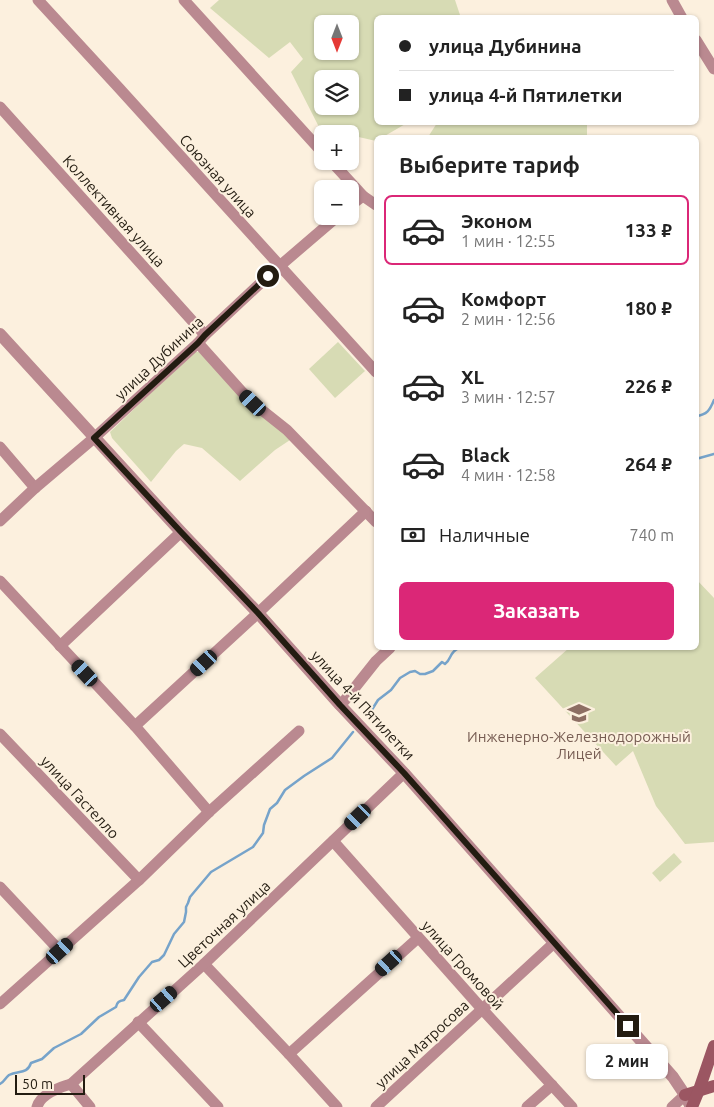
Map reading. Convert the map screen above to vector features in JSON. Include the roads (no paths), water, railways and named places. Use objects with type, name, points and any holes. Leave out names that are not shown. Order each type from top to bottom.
[{"type":"main road","points":[[692,1107],[714,1046]]},
{"type":"main road","points":[[685,1094],[714,1086]]},
{"type":"street","name":"Союзная улица","points":[[38,0],[374,370]]},
{"type":"street","points":[[184,0],[314,143]]},
{"type":"street","points":[[672,0],[680,15]]},
{"type":"street","points":[[699,45],[714,69]]},
{"type":"street","name":"Коллективная улица","points":[[1,110],[202,339],[242,392],[287,430],[374,520]]},
{"type":"street","points":[[339,170],[362,196],[374,204]]},
{"type":"street","name":"улица Дубинина","points":[[0,522],[35,488],[94,438],[202,339],[279,266],[327,225]]},
{"type":"street","name":"улица 4-й Пятилетки","points":[[0,334],[404,773],[667,1070],[692,1107]]},
{"type":"street","points":[[0,447],[35,488]]},
{"type":"street","points":[[135,726],[366,510]]},
{"type":"street","points":[[60,646],[181,532]]},
{"type":"street","points":[[0,582],[135,726],[209,812]]},
{"type":"street","points":[[340,705],[376,661],[388,650]]},
{"type":"street","points":[[0,1004],[139,880],[209,812],[300,731]]},
{"type":"street","name":"улица Гастелло","points":[[0,734],[139,880]]},
{"type":"street","name":"Цветочная улица","points":[[38,1107],[38,1102],[56,1088],[70,1084],[204,964],[404,773]]},
{"type":"street","name":"улица Громовой","points":[[333,841],[418,938],[572,1107]]},
{"type":"street","points":[[0,887],[60,951]]},
{"type":"street","points":[[289,1054],[418,938]]},
{"type":"street","name":"улица Матросова","points":[[376,1107],[554,943]]},
{"type":"street","points":[[204,964],[337,1107]]},
{"type":"street","points":[[138,1022],[218,1107]]},
{"type":"street","points":[[70,1084],[90,1107]]},
{"type":"street","points":[[527,1107],[552,1085]]},
{"type":"street","points":[[672,1107],[685,1094]]},
{"type":"waterway","points":[[699,415],[708,411],[714,400]]},
{"type":"waterway","points":[[699,458],[714,454]]},
{"type":"waterway","points":[[368,716],[378,700],[391,690],[400,678],[410,672],[415,671],[425,674],[433,671],[442,662],[445,664],[456,650]]},
{"type":"waterway","points":[[0,1084],[9,1075],[25,1071],[31,1063],[42,1059],[54,1048],[81,1034],[99,1017],[124,1000],[139,977],[152,962],[159,960],[164,955],[174,934],[184,922],[186,907],[190,897],[211,872],[253,847],[263,833],[270,809],[277,803],[285,790],[332,758],[353,732]]},
{"type":"place","name":"Инженерно-Железнодорожный Лицей","points":[[579,713]]}]
